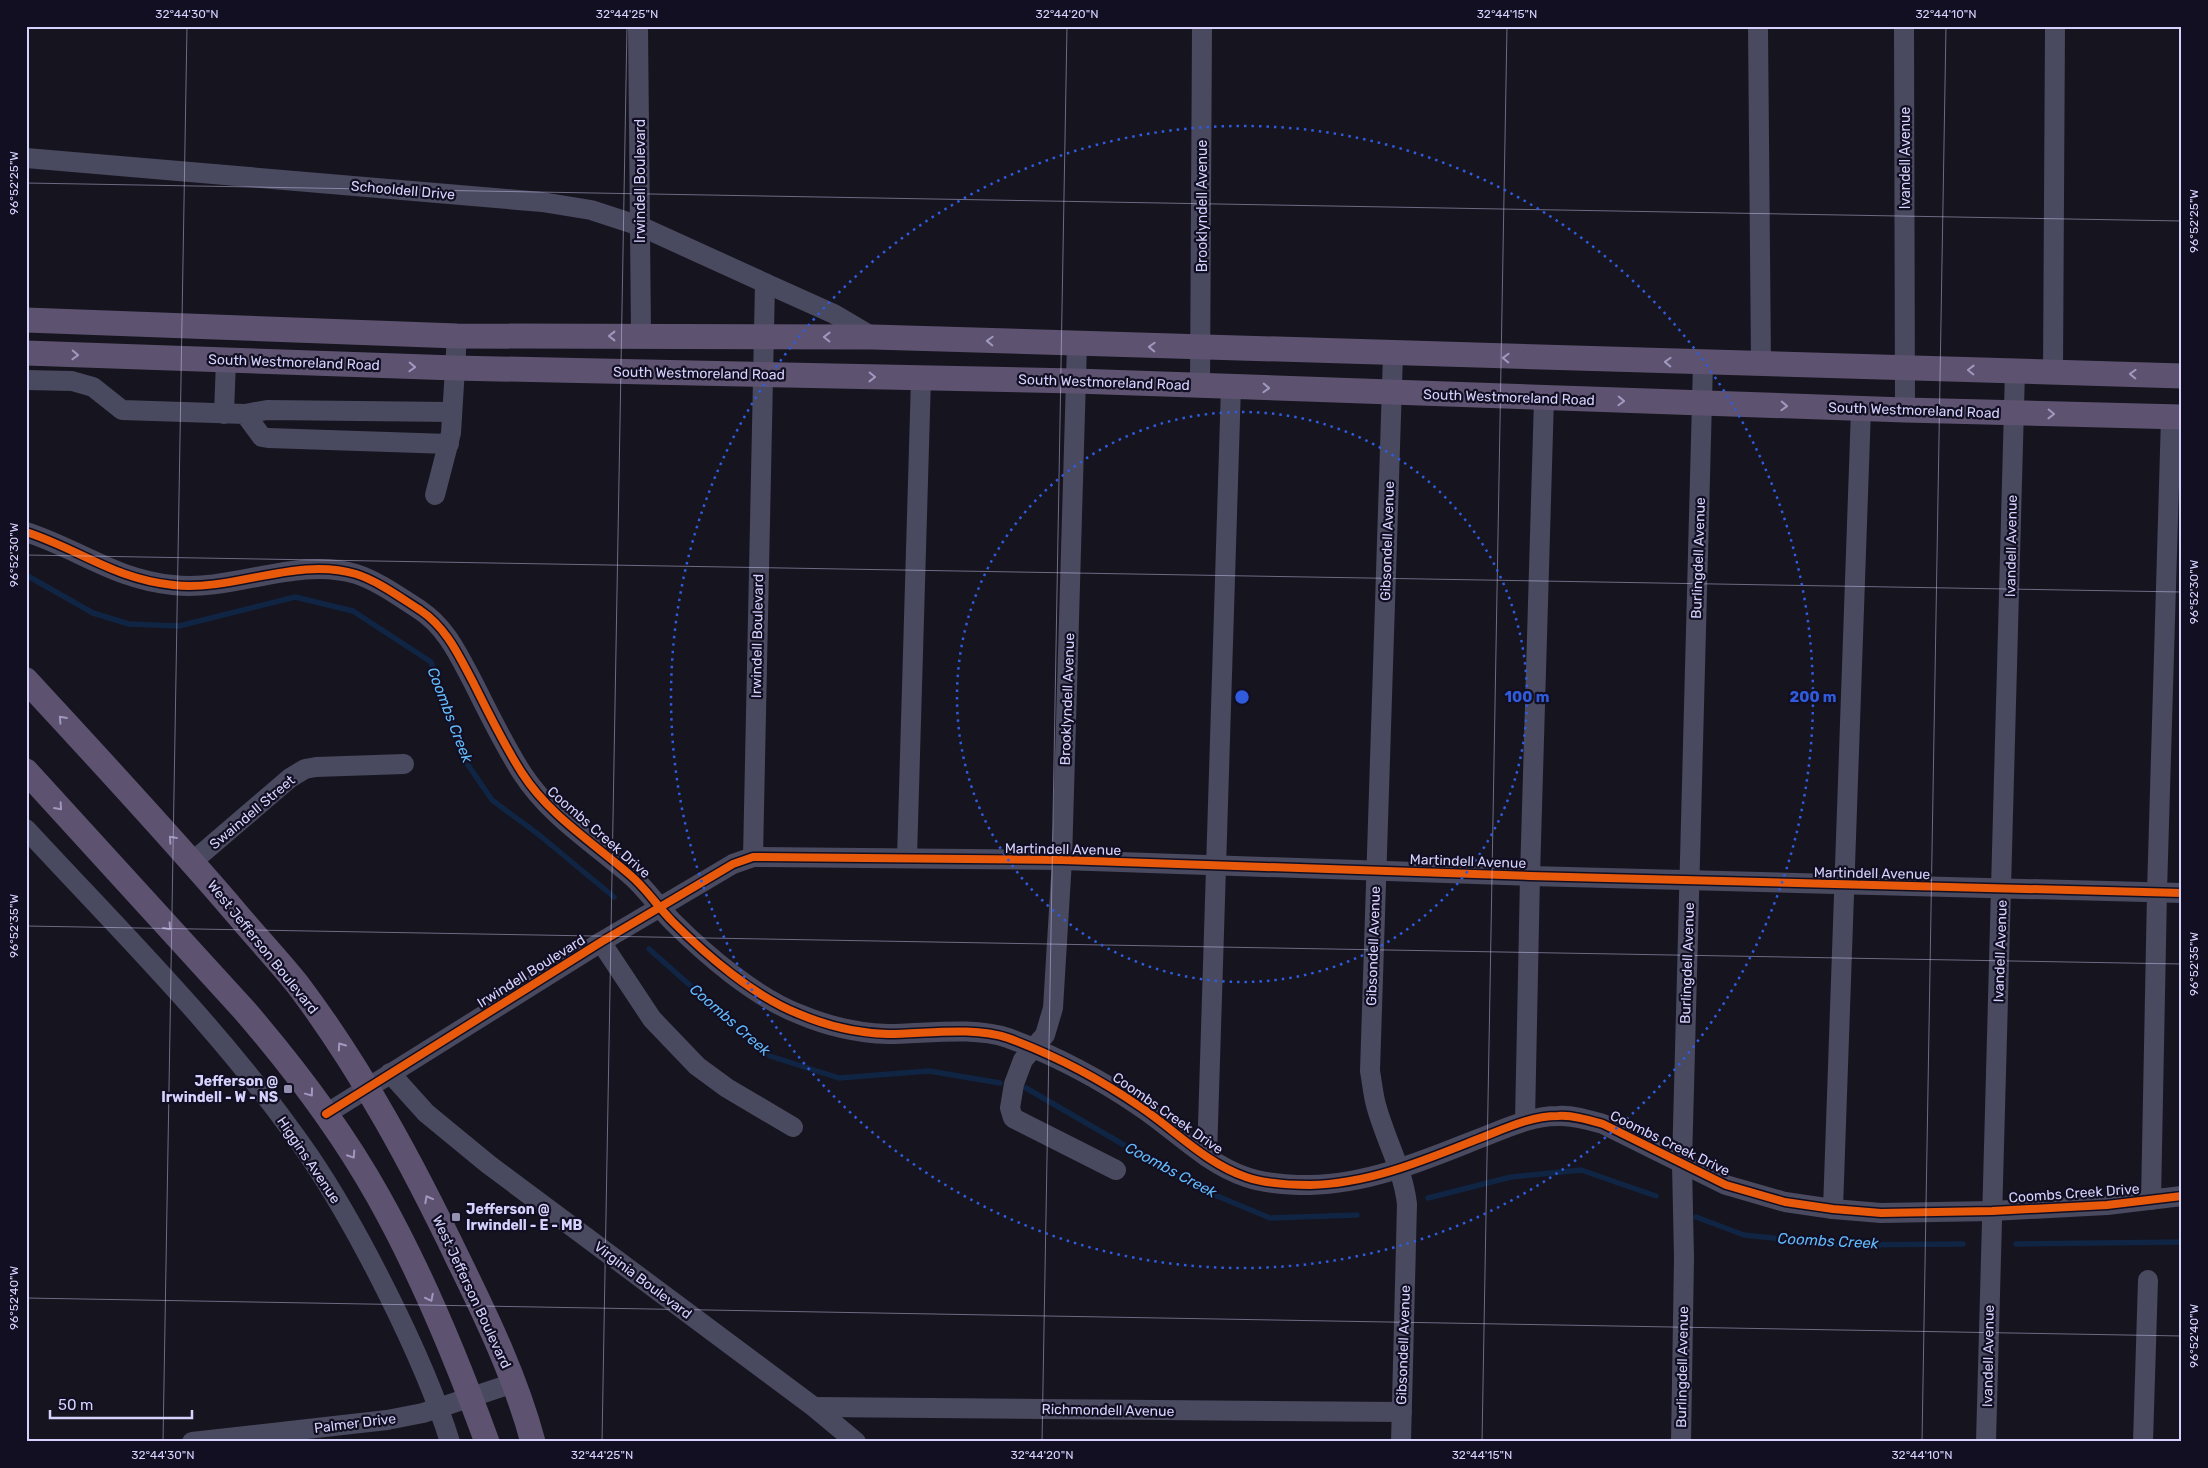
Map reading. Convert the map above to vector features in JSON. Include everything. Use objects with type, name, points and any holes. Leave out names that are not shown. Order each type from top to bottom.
[{"type":"main road","points":[[26,320],[457,336],[873,337],[1761,365],[2182,376]]},
{"type":"main road","name":"South Westmoreland Road","points":[[26,353],[455,368],[1076,381],[1861,409],[2177,417]]},
{"type":"main road","name":"West Jefferson Boulevard","points":[[26,680],[192,862],[297,984],[347,1056],[367,1088],[440,1222],[494,1332],[514,1383],[533,1442]]},
{"type":"main road","points":[[26,771],[245,1011],[273,1044],[326,1114],[382,1204],[434,1305],[487,1442]]},
{"type":"street","name":"Irwindell Boulevard","points":[[638,26],[640,335]]},
{"type":"street","name":"Brooklyndell Avenue","points":[[1200,385],[1202,26]]},
{"type":"street","points":[[1758,26],[1761,365]]},
{"type":"street","name":"Ivandell Avenue","points":[[1904,26],[1905,410]]},
{"type":"street","points":[[2053,372],[2055,26]]},
{"type":"street","name":"Schooldell Drive","points":[[26,158],[542,202],[591,210],[640,226],[834,314],[873,337]]},
{"type":"street","points":[[763,336],[765,283]]},
{"type":"street","points":[[435,495],[449,444],[457,336]]},
{"type":"street","name":"Irwindell Boulevard","points":[[326,1114],[601,942],[733,864],[753,857],[763,336]]},
{"type":"street","name":"Brooklyndell Avenue","points":[[1034,1049],[1045,1035],[1053,1008],[1062,860],[1077,344]]},
{"type":"street","name":"Gibsondell Avenue","points":[[1393,354],[1370,1071],[1375,1104],[1399,1168],[1405,1187],[1407,1204],[1401,1442]]},
{"type":"street","points":[[224,414],[226,360]]},
{"type":"street","name":"Burlingdell Avenue","points":[[1681,1442],[1684,1258],[1682,1164],[1703,363]]},
{"type":"street","name":"Ivandell Avenue","points":[[1986,1442],[2015,371]]},
{"type":"street","points":[[907,858],[921,378]]},
{"type":"street","points":[[26,380],[72,381],[93,387],[122,410],[224,414],[245,414],[267,410],[452,412]]},
{"type":"street","points":[[1207,1157],[1231,386]]},
{"type":"street","points":[[1526,1121],[1530,876],[1544,398]]},
{"type":"street","points":[[1833,1209],[1861,409]]},
{"type":"street","points":[[245,414],[262,437],[268,438],[449,444]]},
{"type":"street","points":[[2151,1200],[2157,892],[2177,417]]},
{"type":"street","name":"Coombs Creek Drive","points":[[26,532],[108,569],[142,580],[177,586],[221,584],[304,570],[338,571],[356,574],[379,586],[424,613],[452,641],[507,749],[540,798],[632,877],[672,921],[736,978],[794,1013],[844,1029],[883,1034],[975,1032],[1003,1036],[1082,1071],[1109,1086],[1144,1108],[1207,1157],[1246,1178],[1283,1184],[1313,1185],[1343,1182],[1399,1168],[1526,1121],[1558,1116],[1582,1118],[1603,1124],[1726,1184],[1785,1202],[1833,1209],[1881,1213],[1992,1211],[2107,1205],[2182,1196]]},
{"type":"street","name":"Swaindell Street","points":[[192,862],[290,778],[305,769],[316,766],[404,764]]},
{"type":"street","name":"Higgins Avenue","points":[[26,828],[192,1010],[253,1081],[310,1158],[361,1241],[403,1324],[440,1408],[450,1442]]},
{"type":"street","name":"Martindell Avenue","points":[[753,857],[1062,860],[1530,876],[2182,893]]},
{"type":"street","points":[[601,942],[652,1019],[698,1066],[726,1088],[793,1127]]},
{"type":"street","points":[[1034,1049],[1023,1060],[1014,1084],[1010,1108],[1013,1118],[1116,1170]]},
{"type":"street","name":"Virginia Boulevard","points":[[390,1073],[426,1113],[488,1164],[814,1407],[856,1442]]},
{"type":"street","points":[[2143,1442],[2148,1280]]},
{"type":"street","name":"Palmer Drive","points":[[192,1442],[387,1420],[440,1408],[514,1383]]},
{"type":"street","name":"Richmondell Avenue","points":[[814,1407],[1402,1412]]},
{"type":"waterway","name":"Coombs Creek","points":[[26,575],[93,613],[129,624],[179,626],[295,597],[353,611],[431,662],[464,759],[492,800],[538,834],[614,897]]},
{"type":"waterway","name":"Coombs Creek","points":[[649,949],[770,1056],[839,1078],[929,1071],[1000,1083]]},
{"type":"waterway","name":"Coombs Creek","points":[[1026,1088],[1198,1188],[1270,1218],[1357,1215]]},
{"type":"waterway","name":"Coombs Creek","points":[[1428,1198],[1511,1177],[1581,1170],[1656,1196]]},
{"type":"waterway","name":"Coombs Creek","points":[[1696,1217],[1744,1235],[1841,1245],[1963,1244]]},
{"type":"waterway","name":"Coombs Creek","points":[[2016,1244],[2182,1242]]},
{"type":"cycle path","points":[[26,532],[133,577],[173,585],[219,584],[288,571],[311,569],[356,574],[373,581],[420,610],[438,625],[452,643],[515,762],[545,802],[635,879],[673,922],[700,948],[748,986],[782,1007],[843,1028],[888,1034],[964,1031],[994,1034],[1008,1038],[1059,1060],[1108,1086],[1152,1115],[1203,1154],[1231,1171],[1246,1177],[1278,1184],[1310,1185],[1332,1184],[1375,1176],[1417,1163],[1507,1127],[1537,1118],[1564,1116],[1603,1124],[1726,1185],[1785,1202],[1833,1209],[1881,1213],[1992,1211],[2107,1205],[2182,1196]]},
{"type":"cycle path","points":[[326,1114],[601,942],[733,864],[753,857],[1062,860],[1530,876],[2182,893]]},
{"type":"place","name":"Jefferson @ Irwindell - W - NS","points":[[288,1089]]},
{"type":"place","name":"Jefferson @ Irwindell - E - MB","points":[[456,1217]]}]
